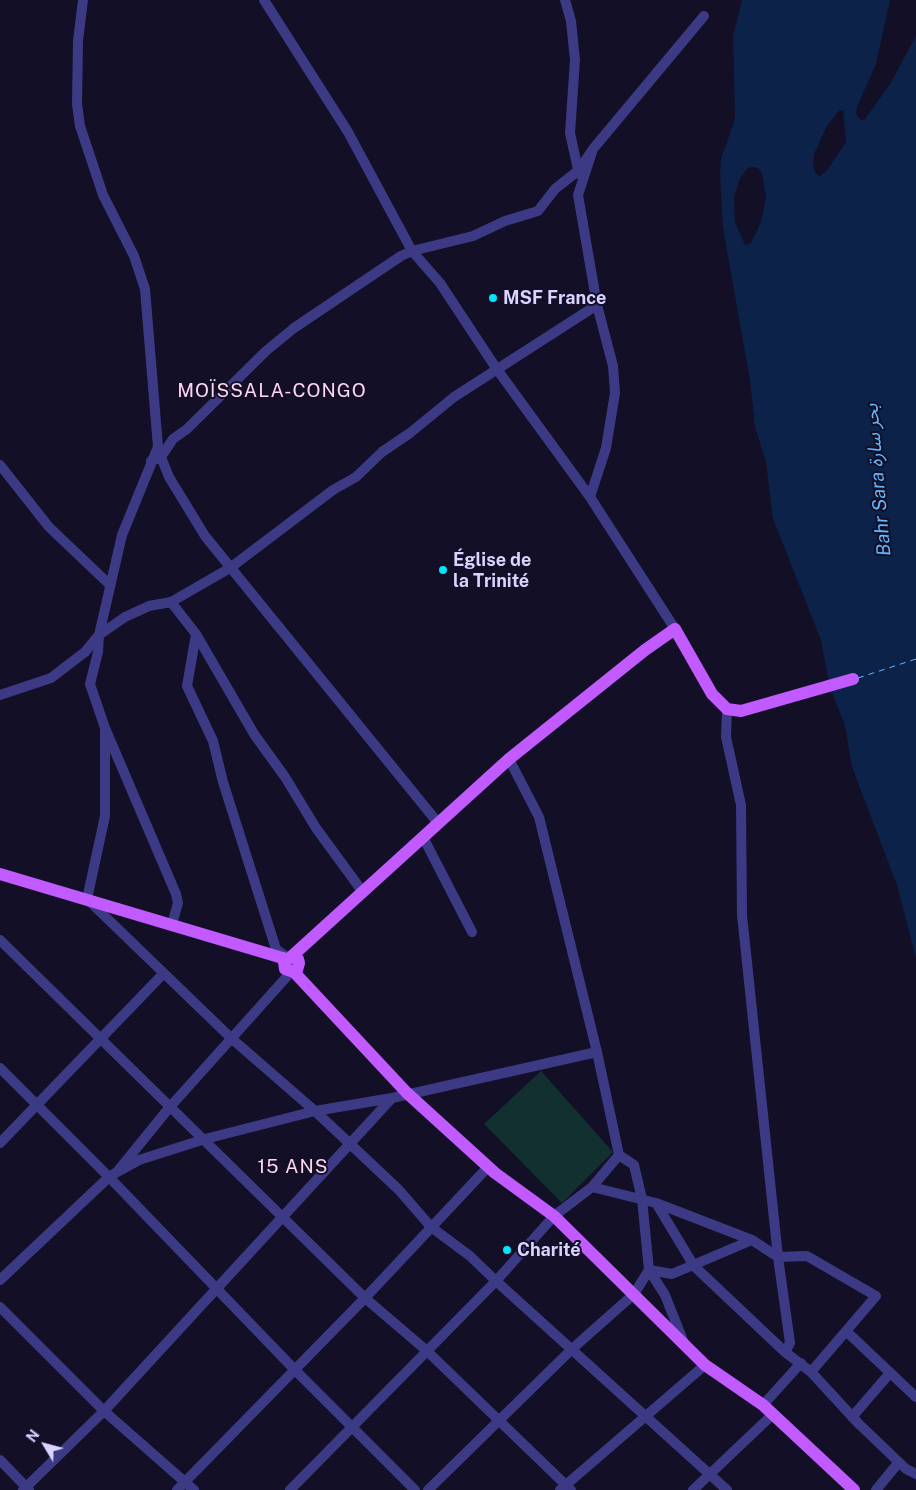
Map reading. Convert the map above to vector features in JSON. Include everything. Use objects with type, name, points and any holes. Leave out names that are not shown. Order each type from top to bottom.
[{"type":"main road","points":[[288,958],[509,759],[675,629],[712,694],[727,710],[740,712],[853,679]]},
{"type":"main road","points":[[0,874],[288,958],[298,959],[300,963],[297,970],[292,972],[407,1093],[495,1174],[554,1216],[705,1365],[763,1405],[854,1490]]},
{"type":"street","points":[[83,0],[77,57],[76,104],[80,126],[102,195],[134,256],[145,289],[158,446],[156,459],[122,535],[90,684],[105,728],[176,894],[178,903],[172,924]]},
{"type":"street","points":[[264,0],[348,132],[412,251],[440,283],[496,368],[590,497],[675,629]]},
{"type":"street","points":[[564,0],[571,21],[574,60],[570,133],[579,170],[578,195],[597,305],[613,366],[615,393],[612,404],[613,416],[606,448],[590,497]]},
{"type":"street","points":[[156,459],[173,440],[281,338],[412,251],[473,236],[505,222],[538,212],[555,189],[579,170],[593,150],[704,16]]},
{"type":"street","points":[[578,195],[593,150]]},
{"type":"street","points":[[0,695],[51,678],[85,652],[99,635],[125,617],[149,606],[171,602],[230,568],[333,490],[356,477],[382,452],[496,368],[597,305]]},
{"type":"street","points":[[156,459],[205,536],[438,823]]},
{"type":"street","points":[[0,465],[49,527],[110,585]]},
{"type":"street","points":[[171,602],[196,634],[254,734],[316,828],[362,892]]},
{"type":"street","points":[[196,634],[187,686],[214,741],[223,782],[276,949],[288,958]]},
{"type":"street","points":[[727,710],[726,737],[740,805],[742,915],[778,1256],[790,1343],[784,1352]]},
{"type":"street","points":[[105,728],[105,816],[87,899],[231,1038],[315,1111],[399,1190],[431,1227],[470,1256],[727,1490]]},
{"type":"street","points":[[509,759],[539,817],[597,1052],[619,1155],[634,1165],[642,1199],[649,1270],[665,1296],[684,1344]]},
{"type":"street","points":[[423,837],[472,932]]},
{"type":"street","points":[[0,940],[102,1039],[169,1108],[205,1139],[285,1216],[365,1298],[427,1351],[565,1488],[645,1415],[705,1365]]},
{"type":"street","points":[[0,1280],[113,1174],[231,1038],[292,972]]},
{"type":"street","points":[[0,1143],[17,1124],[39,1106],[163,974]]},
{"type":"street","points":[[113,1174],[139,1160],[205,1139],[315,1111],[392,1098],[407,1093],[597,1052]]},
{"type":"street","points":[[0,1068],[113,1174],[216,1289],[415,1490]]},
{"type":"street","points":[[0,1460],[26,1489],[104,1411],[392,1098]]},
{"type":"street","points":[[290,1490],[496,1281],[554,1216],[592,1187],[619,1155]]},
{"type":"street","points":[[177,1490],[365,1298],[488,1166]]},
{"type":"street","points":[[592,1187],[656,1203],[752,1240],[778,1256],[807,1256],[876,1296],[811,1372]]},
{"type":"street","points":[[656,1203],[694,1266],[784,1352],[811,1372],[852,1417],[899,1462],[916,1474]]},
{"type":"street","points":[[649,1270],[672,1274],[752,1240]]},
{"type":"street","points":[[428,1490],[572,1348],[634,1294],[649,1270]]},
{"type":"street","points":[[0,1307],[104,1411],[194,1490]]},
{"type":"street","points":[[846,1331],[916,1397]]},
{"type":"street","points":[[763,1405],[801,1363]]},
{"type":"street","points":[[852,1417],[890,1373]]},
{"type":"street","points":[[693,1490],[773,1414]]},
{"type":"street","points":[[876,1490],[899,1462]]},
{"type":"green space","points":[[541,1071],[613,1152],[562,1203],[484,1124]]},
{"type":"water","name":"Bahr Sara بحر سارة","points":[[742,0],[890,0],[876,64],[857,107],[856,114],[861,120],[865,119],[890,84],[916,36],[916,958],[897,885],[852,767],[845,725],[830,688],[821,640],[773,519],[766,462],[755,427],[750,380],[723,228],[721,159],[735,119],[733,36]],"holes":[[[843,110],[846,142],[828,169],[820,176],[817,175],[813,166],[814,154],[827,126],[839,111]],[[748,168],[758,168],[762,173],[766,198],[761,222],[751,243],[745,245],[735,222],[734,197],[740,178]]]},
{"type":"ferry route","points":[[858,678],[916,659]]},
{"type":"place","name":"MSF France","points":[[493,298]]},
{"type":"place","name":"Église de la Trinité","points":[[443,570]]},
{"type":"place","name":"Charité","points":[[507,1250]]},
{"type":"district","name":"MOÏSSALA-CONGO","points":[[272,391]]},
{"type":"district","name":"15 ANS","points":[[293,1167]]}]
